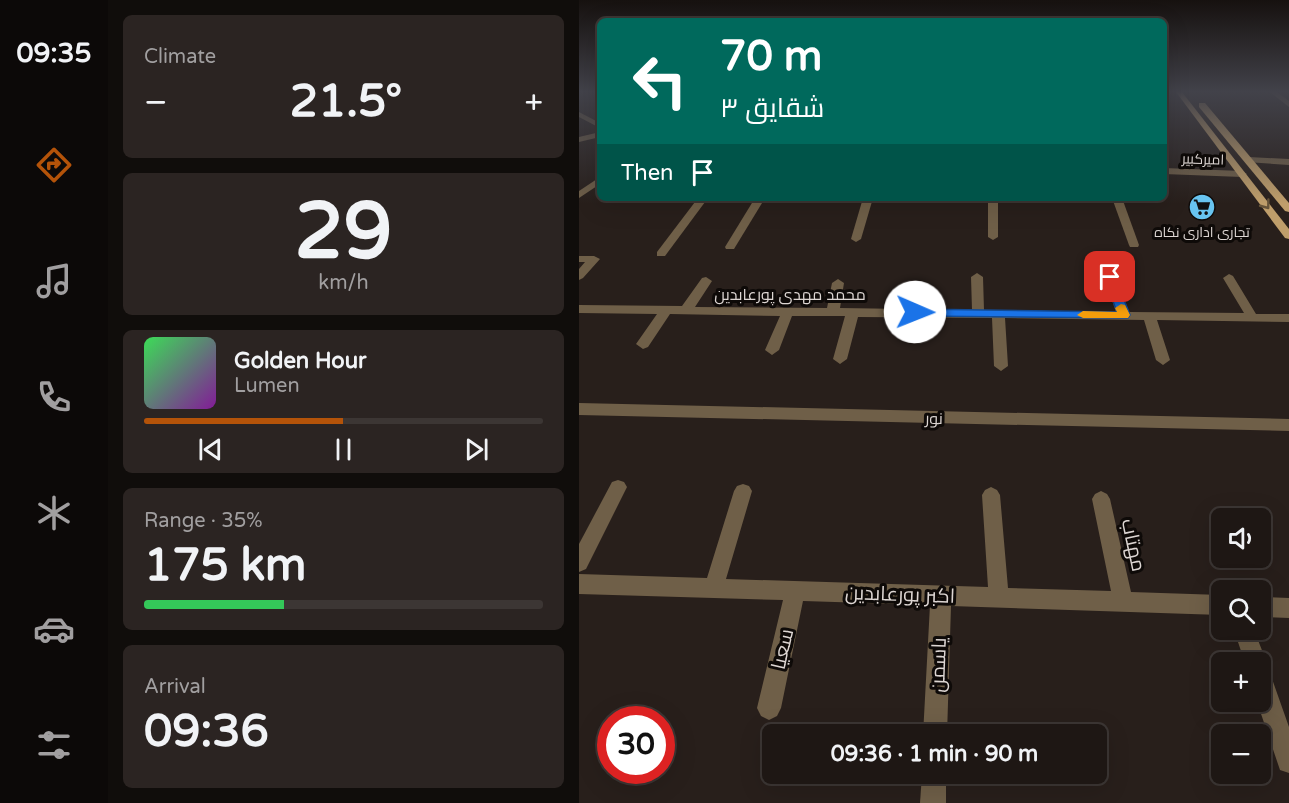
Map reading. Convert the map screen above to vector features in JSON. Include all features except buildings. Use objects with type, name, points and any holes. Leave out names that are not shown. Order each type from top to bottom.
[{"type":"main road","points":[[1208,129],[1289,236]]},
{"type":"main road","points":[[1222,129],[1289,209]]},
{"type":"street","points":[[579,140],[597,135]]},
{"type":"street","points":[[1249,160],[1289,162]]},
{"type":"street","name":"امیرکبیر","points":[[1167,171],[1242,174]]},
{"type":"street","points":[[579,195],[597,182]]},
{"type":"street","points":[[661,254],[701,201]]},
{"type":"street","points":[[730,247],[758,201]]},
{"type":"street","points":[[856,238],[867,201]]},
{"type":"street","points":[[993,201],[993,237]]},
{"type":"street","points":[[1118,201],[1134,245]]},
{"type":"street","points":[[579,259],[594,259],[579,276]]},
{"type":"street","points":[[977,277],[978,313]]},
{"type":"street","points":[[1110,277],[1124,315]]},
{"type":"street","points":[[1229,278],[1252,317]]},
{"type":"street","points":[[686,310],[706,281]]},
{"type":"street","points":[[833,311],[838,282]]},
{"type":"street","name":"محمد مهدی پورعابدین","points":[[579,309],[1289,318]]},
{"type":"street","points":[[643,344],[666,310]]},
{"type":"street","points":[[772,350],[788,311]]},
{"type":"street","points":[[840,359],[853,311]]},
{"type":"street","points":[[998,313],[1002,366]]},
{"type":"street","points":[[1149,316],[1163,360]]},
{"type":"street","name":"نور","points":[[579,409],[1289,425]]},
{"type":"street","points":[[579,563],[618,487]]},
{"type":"street","points":[[714,588],[743,491]]},
{"type":"street","points":[[991,495],[999,597]]},
{"type":"street","name":"مهتاب","points":[[1101,499],[1123,601]]},
{"type":"street","name":"اکبر پورعابدین","points":[[579,584],[1211,605]]},
{"type":"street","name":"سعیا","points":[[769,708],[795,591]]},
{"type":"street","name":"یاسمن","points":[[935,724],[941,595]]},
{"type":"street","points":[[1271,607],[1289,608]]},
{"type":"street","points":[[1271,708],[1289,761]]},
{"type":"street","points":[[933,803],[934,784]]},
{"type":"slow traffic","points":[[1083,315],[1124,315],[1121,308]]},
{"type":"place","name":"تجاری اداری نکاه","points":[[1202,207]]},
{"type":"route","points":[[915,312],[1124,315],[1110,277]]}]
